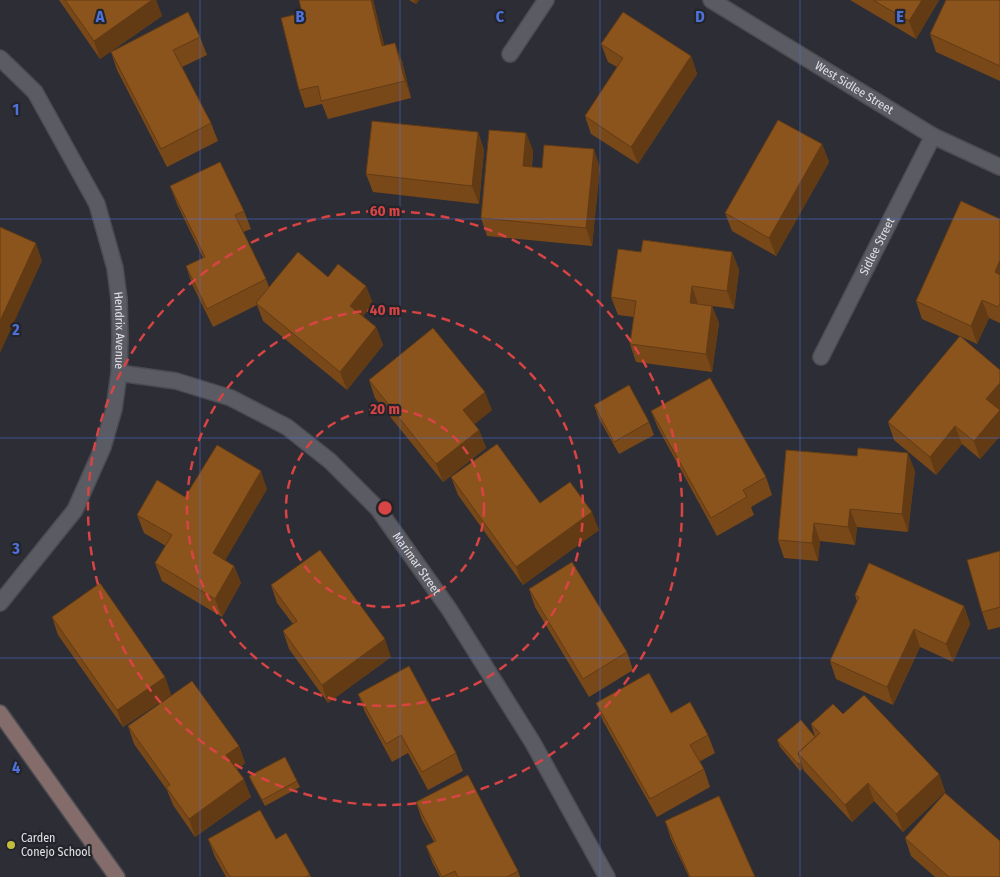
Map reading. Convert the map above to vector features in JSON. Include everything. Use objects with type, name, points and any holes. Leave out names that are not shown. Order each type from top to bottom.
[{"type":"main road","points":[[0,713],[118,877]]},
{"type":"street","points":[[510,54],[546,0]]},
{"type":"street","name":"West Sidlee Street","points":[[711,0],[933,136],[1000,167]]},
{"type":"street","name":"Hendrix Avenue","points":[[0,58],[35,92],[98,204],[115,268],[119,299],[119,373],[114,409],[103,447],[75,510],[0,603]]},
{"type":"street","name":"Sidlee Street","points":[[821,356],[933,136]]},
{"type":"street","name":"Marimar Street","points":[[119,373],[176,381],[231,398],[279,423],[330,461],[378,509],[449,609],[533,743],[607,877]]},
{"type":"building","points":[[65,0],[152,0],[94,41]]},
{"type":"building","points":[[299,0],[371,0],[382,46],[395,43],[405,81],[321,101],[318,86],[299,90],[281,18],[302,13]]},
{"type":"building","points":[[873,0],[922,0],[909,21]]},
{"type":"building","points":[[946,0],[1000,0],[1000,66],[930,34]]},
{"type":"building","points":[[188,12],[200,37],[173,50],[211,123],[161,149],[111,52]]},
{"type":"building","points":[[623,12],[691,56],[631,147],[585,116],[623,58],[601,44]]},
{"type":"building","points":[[778,120],[822,144],[769,238],[725,213]]},
{"type":"building","points":[[372,121],[478,132],[472,186],[366,174]]},
{"type":"building","points":[[489,130],[526,133],[523,166],[542,168],[544,145],[594,149],[586,228],[481,218]]},
{"type":"building","points":[[220,162],[244,211],[235,215],[266,279],[207,309],[186,266],[205,257],[170,186]]},
{"type":"building","points":[[961,201],[1000,219],[1000,260],[995,272],[1000,275],[1000,303],[998,307],[982,300],[971,326],[916,301]]},
{"type":"building","points":[[0,227],[36,243],[0,321]]},
{"type":"building","points":[[643,240],[732,252],[727,291],[692,286],[690,303],[712,306],[706,354],[630,344],[636,301],[611,297],[618,249],[641,252]]},
{"type":"building","points":[[298,252],[328,277],[338,264],[366,286],[350,306],[376,327],[340,372],[256,303]]},
{"type":"building","points":[[433,328],[485,392],[463,410],[479,430],[436,464],[369,380]]},
{"type":"building","points":[[960,336],[1000,370],[1000,383],[986,399],[1000,410],[974,441],[955,426],[930,457],[888,422]]},
{"type":"building","points":[[710,378],[766,477],[743,490],[747,497],[711,518],[651,411]]},
{"type":"building","points":[[629,385],[649,422],[614,442],[594,405]]},
{"type":"building","points":[[497,444],[540,503],[570,482],[592,512],[516,567],[451,477]]},
{"type":"building","points":[[217,445],[261,471],[213,553],[234,566],[215,599],[155,563],[172,535],[137,515],[157,480],[185,497]]},
{"type":"building","points":[[858,448],[908,453],[902,514],[850,509],[848,527],[814,523],[812,543],[778,540],[786,450],[857,456]]},
{"type":"building","points":[[320,550],[385,639],[322,685],[283,631],[297,621],[271,585]]},
{"type":"building","points":[[1000,551],[1000,607],[982,612],[967,560]]},
{"type":"building","points":[[572,562],[627,652],[583,679],[529,589]]},
{"type":"building","points":[[869,563],[964,606],[946,644],[914,629],[887,687],[830,661],[859,597],[855,595]]},
{"type":"building","points":[[100,583],[165,677],[117,710],[52,617]]},
{"type":"building","points":[[409,666],[456,753],[422,772],[401,735],[386,744],[358,694]]},
{"type":"building","points":[[649,673],[671,713],[690,702],[708,735],[690,745],[704,769],[650,799],[596,703]]},
{"type":"building","points":[[192,681],[239,746],[226,755],[244,779],[189,819],[166,787],[170,785],[128,726]]},
{"type":"building","points":[[864,695],[939,774],[896,814],[868,783],[845,805],[798,753],[820,733],[811,724],[833,704],[843,714]]},
{"type":"building","points":[[801,720],[815,737],[798,753],[801,762],[798,764],[777,740]]},
{"type":"building","points":[[285,757],[297,781],[262,800],[249,776]]},
{"type":"building","points":[[468,775],[518,871],[507,877],[458,877],[455,871],[442,877],[426,846],[436,841],[416,802]]},
{"type":"building","points":[[945,793],[1000,841],[1000,877],[949,877],[905,838]]},
{"type":"building","points":[[719,796],[755,877],[690,877],[665,821]]},
{"type":"building","points":[[260,810],[276,839],[286,833],[310,875],[305,877],[230,877],[208,839]]},
{"type":"place","name":"Carden Conejo School","points":[[11,845]]}]
